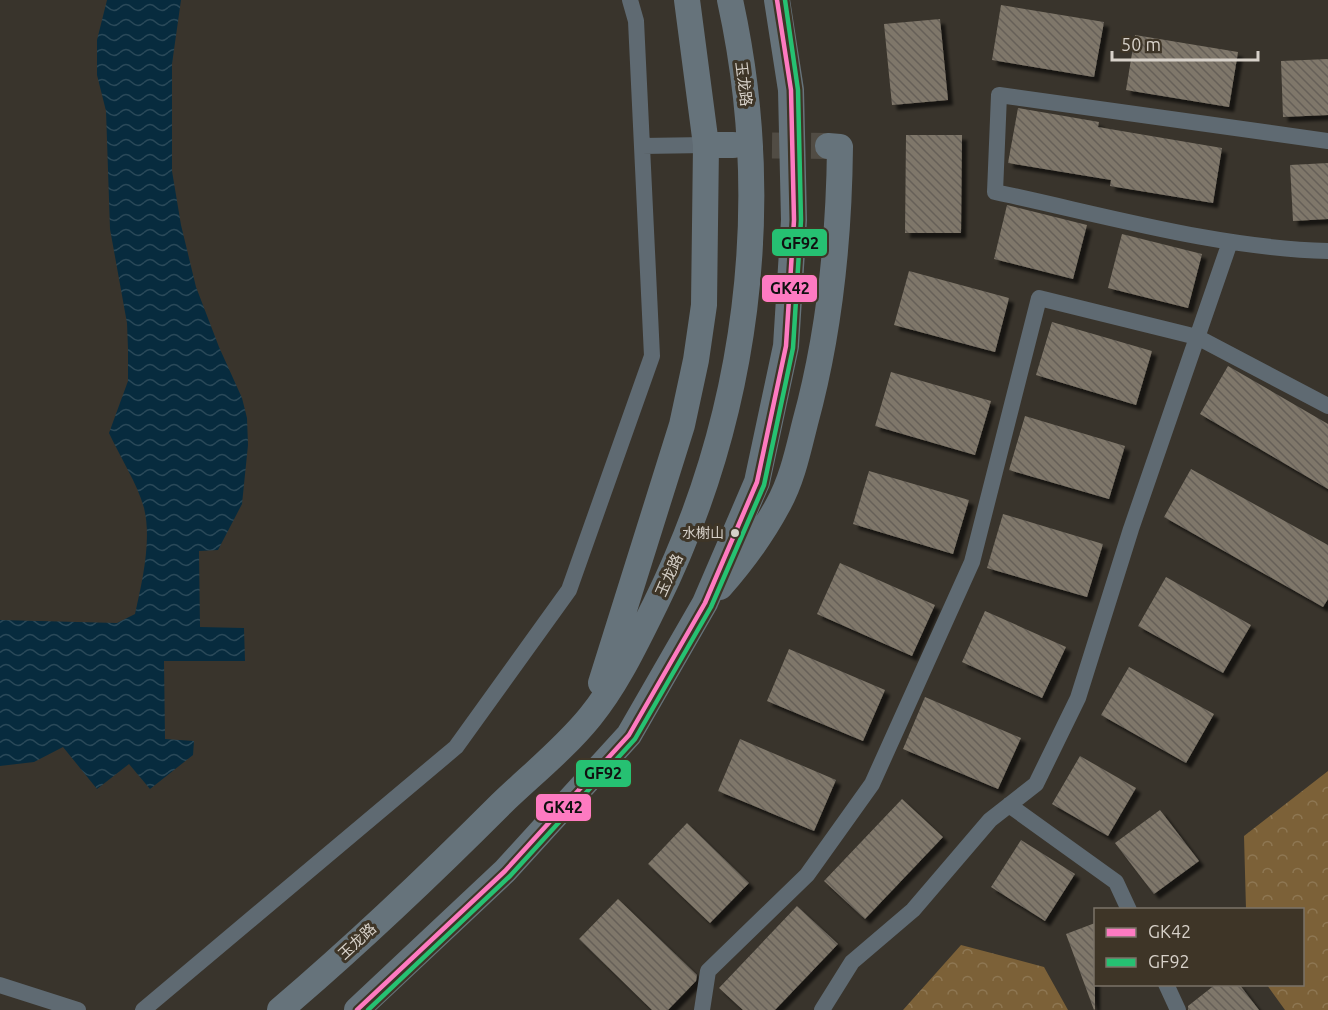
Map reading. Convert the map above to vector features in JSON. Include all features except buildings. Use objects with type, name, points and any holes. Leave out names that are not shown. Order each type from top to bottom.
[{"type":"main road","points":[[590,717],[682,425],[696,360],[704,305],[706,145],[687,0]]},
{"type":"main road","name":"玉龙路","points":[[280,1010],[460,844],[590,717],[632,652],[666,583],[691,525],[730,403],[742,339],[751,257],[753,180],[746,97],[730,0]]},
{"type":"main road","points":[[357,1010],[505,872],[629,735],[705,603],[757,482],[786,346],[794,220],[791,90],[777,0]]},
{"type":"main road","points":[[706,145],[734,145]]},
{"type":"main road","points":[[705,603],[742,562],[779,504],[793,470],[813,396],[829,316],[838,234],[840,147],[828,146]]},
{"type":"street","points":[[143,1010],[456,747],[569,590],[652,356],[636,21],[630,0]]},
{"type":"street","points":[[1328,141],[999,95],[995,192],[1230,242],[1282,250],[1328,251]]},
{"type":"street","points":[[642,146],[706,145]]},
{"type":"street","points":[[822,1010],[852,962],[913,910],[990,819],[1036,784],[1078,698],[1131,529],[1230,242]]},
{"type":"street","points":[[702,1010],[708,971],[807,875],[872,784],[972,562],[1039,298],[1197,337],[1328,406]]},
{"type":"street","points":[[1009,805],[1116,882],[1129,908]]},
{"type":"street","points":[[0,985],[78,1010]]},
{"type":"street","points":[[1167,986],[1178,1010]]},
{"type":"green space","points":[[1328,771],[1328,1010],[1285,1010],[1268,986],[1304,986],[1304,908],[1246,908],[1244,836]]},
{"type":"green space","points":[[961,945],[1044,967],[1068,1010],[903,1010]]},
{"type":"water","points":[[107,0],[181,0],[172,64],[172,171],[181,225],[196,287],[242,398],[247,418],[248,445],[242,504],[218,550],[199,551],[200,627],[244,628],[245,661],[164,661],[165,739],[194,741],[193,755],[150,789],[129,764],[97,789],[63,747],[34,762],[0,766],[0,620],[117,623],[135,614],[147,547],[146,520],[141,499],[109,433],[128,381],[128,349],[127,323],[110,229],[106,111],[97,75],[97,40]]},
{"type":"tunnel","points":[[733,145],[828,146]]},
{"type":"transit line","name":"GK42","points":[[357,1010],[505,871],[629,735],[705,603],[757,482],[786,346],[794,220],[791,90],[777,0]]},
{"type":"transit line","name":"GF92","points":[[368,1010],[510,876],[635,739],[711,607],[764,485],[793,348],[801,220],[798,90],[785,0]]},
{"type":"place","name":"水榭山","points":[[735,533]]}]
